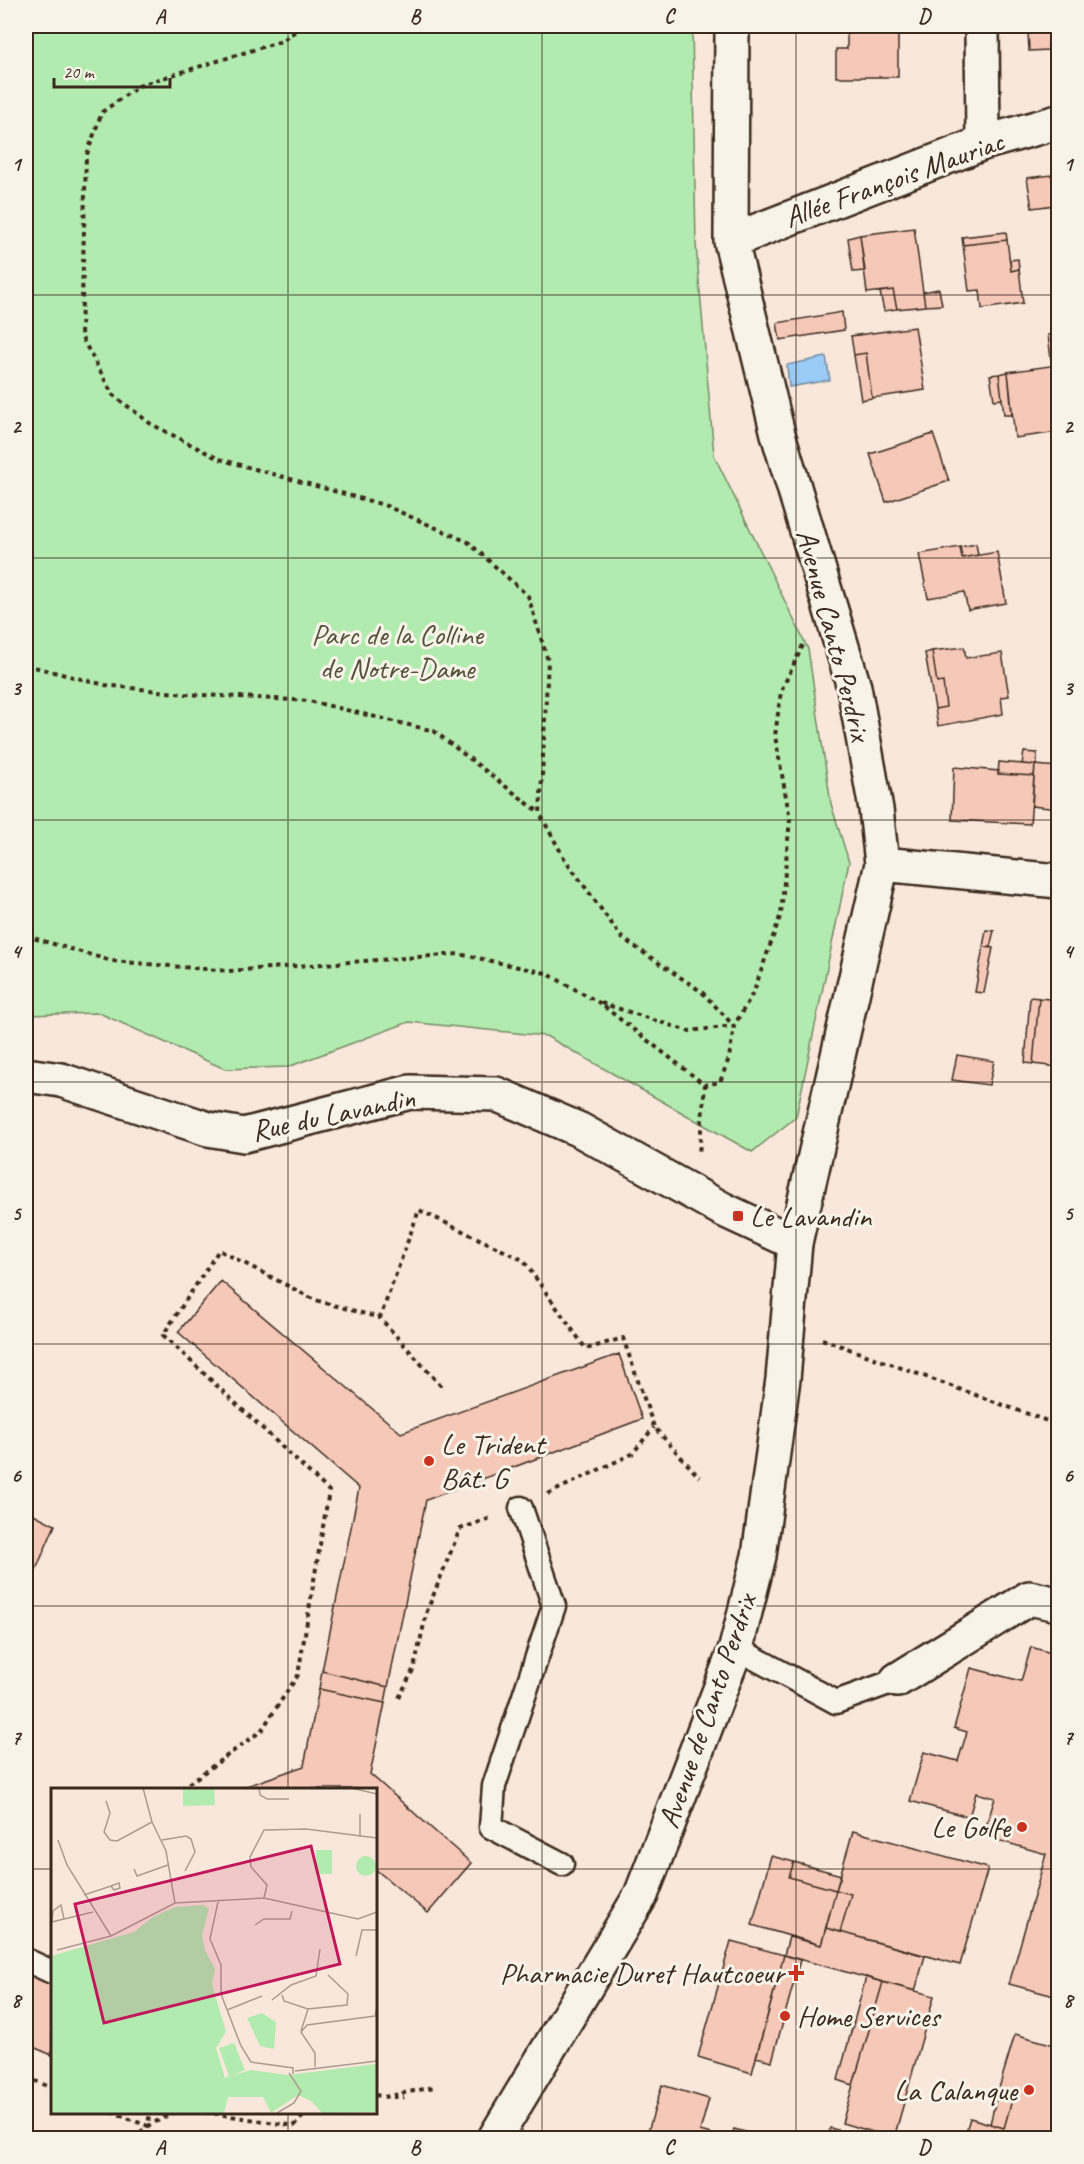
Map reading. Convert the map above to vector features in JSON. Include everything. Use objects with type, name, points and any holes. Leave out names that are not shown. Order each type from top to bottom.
[{"type":"street","name":"Avenue Canto Perdrix","points":[[732,26],[731,241],[778,434],[854,687],[876,809],[882,864],[795,1243]]},
{"type":"street","points":[[982,26],[982,143]]},
{"type":"street","name":"Allée François Mauriac","points":[[731,241],[982,143],[1059,122]]},
{"type":"street","points":[[882,864],[1059,881]]},
{"type":"street","name":"Rue du Lavandin","points":[[26,1076],[61,1080],[208,1129],[244,1136],[410,1092],[496,1094],[580,1130],[696,1192],[724,1210],[795,1243]]},
{"type":"street","name":"Avenue de Canto Perdrix","points":[[495,2139],[641,1895],[736,1648],[759,1557],[783,1379],[795,1243]]},
{"type":"street","points":[[897,1680],[1029,1598],[1059,1604]]},
{"type":"lane","points":[[521,1508],[554,1606],[494,1786],[491,1827],[562,1864]]},
{"type":"lane","points":[[736,1648],[836,1702],[897,1680]]},
{"type":"lane","points":[[26,1960],[51,1972]]},
{"type":"path","points":[[302,26],[282,41],[140,84],[102,112],[86,157],[81,336],[113,395],[151,424],[219,459],[384,505],[468,542],[528,596],[548,661],[540,814]]},
{"type":"path","points":[[26,936],[112,961],[229,971],[459,954],[546,973],[598,1002],[705,1085],[720,1082],[729,1058],[734,1026],[754,991],[781,914],[790,819],[776,736],[781,691],[804,641],[832,615]]},
{"type":"path","points":[[26,665],[105,685],[186,694],[309,701],[434,731],[540,814],[564,858],[622,938],[702,992],[734,1026]]},
{"type":"path","points":[[598,1002],[688,1031],[734,1026]]},
{"type":"path","points":[[696,1192],[705,1085]]},
{"type":"path","points":[[380,1318],[419,1210],[523,1260],[586,1348],[623,1338],[654,1427],[699,1477]]},
{"type":"path","points":[[182,1788],[261,1731],[298,1675],[329,1491],[163,1335],[219,1250],[315,1300],[380,1318],[441,1386]]},
{"type":"path","points":[[788,1327],[1059,1425]]},
{"type":"path","points":[[399,1698],[414,1668],[427,1611],[460,1529],[521,1508],[632,1454],[654,1427]]},
{"type":"path","points":[[26,2077],[51,2088]]},
{"type":"path","points":[[384,2097],[434,2087]]},
{"type":"path","points":[[376,2095],[404,2097]]},
{"type":"path","points":[[114,2113],[147,2126]]},
{"type":"path","points":[[147,2126],[150,2113]]},
{"type":"path","points":[[133,2139],[147,2126],[172,2113]]},
{"type":"path","points":[[211,2113],[294,2126],[306,2113]]},
{"type":"green space","name":"Parc de la Colline de Notre-Dame","points":[[26,26],[692,26],[696,245],[714,455],[808,649],[831,804],[849,862],[796,1117],[752,1152],[546,1036],[409,1022],[288,1067],[225,1069],[99,1013],[26,1015]]},
{"type":"water","points":[[826,357],[830,380],[789,387],[787,365]]},
{"type":"building","points":[[847,26],[898,26],[898,77],[836,77],[836,49],[847,49]]},
{"type":"building","points":[[1028,26],[1058,26],[1058,49],[1048,50],[1049,29],[1028,31]]},
{"type":"building","points":[[1049,29],[1048,50],[1029,51],[1028,31]]},
{"type":"building","points":[[1052,175],[1055,205],[1032,208],[1027,178]]},
{"type":"building","points":[[1058,225],[1058,277],[1057,277],[1051,226]]},
{"type":"building","points":[[914,228],[925,306],[897,309],[893,290],[867,293],[860,235]]},
{"type":"building","points":[[1006,232],[1007,240],[963,245],[962,237]]},
{"type":"building","points":[[860,235],[865,271],[853,272],[848,238]]},
{"type":"building","points":[[1007,240],[1011,271],[1019,269],[1023,303],[982,309],[980,290],[969,291],[963,245]]},
{"type":"building","points":[[1018,259],[1019,269],[1011,271],[1010,260]]},
{"type":"building","points":[[939,289],[942,305],[925,306],[923,292]]},
{"type":"building","points":[[893,290],[897,309],[884,311],[880,292]]},
{"type":"building","points":[[842,312],[844,330],[780,340],[777,323]]},
{"type":"building","points":[[915,327],[925,390],[872,398],[866,353],[854,355],[851,336]]},
{"type":"building","points":[[1058,334],[1058,358],[1051,359],[1048,335]]},
{"type":"building","points":[[866,353],[872,398],[861,400],[854,355]]},
{"type":"building","points":[[1057,365],[1058,432],[1015,438],[1008,372]]},
{"type":"building","points":[[1008,372],[1012,415],[1004,415],[999,374]]},
{"type":"building","points":[[999,374],[1002,399],[994,400],[990,375]]},
{"type":"building","points":[[933,434],[949,481],[886,502],[870,454]]},
{"type":"building","points":[[976,544],[978,555],[962,558],[960,547]]},
{"type":"building","points":[[960,547],[962,558],[997,552],[1006,603],[968,610],[964,592],[928,598],[919,554]]},
{"type":"building","points":[[964,647],[966,658],[1002,653],[1009,696],[1001,697],[1003,714],[938,726],[935,709],[946,707],[943,682],[937,683],[932,651]]},
{"type":"building","points":[[932,651],[937,683],[943,682],[946,707],[935,709],[925,653]]},
{"type":"building","points":[[1024,752],[1037,753],[1037,765],[1022,764]]},
{"type":"building","points":[[999,762],[1035,765],[1034,776],[998,774]]},
{"type":"building","points":[[1035,765],[1058,767],[1058,809],[1032,806]]},
{"type":"building","points":[[954,767],[999,771],[998,774],[1034,776],[1030,824],[952,820]]},
{"type":"building","points":[[986,930],[994,931],[990,947],[983,947]]},
{"type":"building","points":[[1057,933],[1058,983],[1052,983]]},
{"type":"building","points":[[983,947],[993,948],[984,993],[975,992]]},
{"type":"building","points":[[1030,997],[1039,998],[1033,1064],[1025,1063]]},
{"type":"building","points":[[1039,998],[1058,1000],[1058,1067],[1033,1064]]},
{"type":"building","points":[[957,1055],[994,1061],[989,1085],[952,1080]]},
{"type":"building","name":"Le Trident Bât. G","points":[[221,1281],[401,1433],[619,1354],[642,1419],[426,1500],[388,1687],[322,1671],[359,1488],[178,1332]]},
{"type":"building","points":[[26,1510],[55,1525],[29,1586],[26,1584]]},
{"type":"building","name":"Le Golfe","points":[[1031,1647],[1058,1655],[1058,1997],[1009,1984],[1046,1854],[983,1836],[995,1798],[976,1793],[969,1817],[910,1801],[924,1752],[958,1761],[967,1732],[954,1728],[971,1668],[1021,1681]]},
{"type":"building","points":[[322,1671],[388,1687],[385,1703],[319,1689]]},
{"type":"building","points":[[319,1689],[385,1703],[370,1774],[471,1863],[428,1913],[376,1870],[376,1788],[241,1788],[304,1766]]},
{"type":"building","points":[[853,1831],[988,1868],[960,1965],[840,1932],[851,1894],[836,1890]]},
{"type":"building","points":[[771,1856],[794,1862],[789,1877],[836,1890],[821,1945],[752,1925]]},
{"type":"building","points":[[794,1862],[841,1875],[836,1890],[789,1877]]},
{"type":"building","points":[[836,1890],[851,1894],[840,1932],[826,1928]]},
{"type":"building","points":[[826,1928],[925,1956],[915,1991],[784,1955],[789,1937],[821,1945]]},
{"type":"building","points":[[731,1941],[784,1955],[752,2073],[698,2057]]},
{"type":"building","points":[[784,1955],[800,1960],[772,2061],[756,2057]]},
{"type":"building","points":[[26,1969],[51,1981],[51,2055],[26,2044]]},
{"type":"building","points":[[866,1977],[883,1982],[853,2085],[838,2080]]},
{"type":"building","points":[[883,1982],[934,1996],[894,2138],[842,2123]]},
{"type":"building","name":"La Calanque","points":[[1015,2034],[1058,2046],[1058,2074],[1055,2084],[1058,2085],[1058,2138],[964,2138],[970,2118],[1004,2128],[1012,2100],[997,2095]]},
{"type":"building","points":[[662,2085],[709,2099],[700,2131],[726,2138],[646,2138]]},
{"type":"building","points":[[997,2095],[1012,2100],[1004,2128],[990,2124]]},
{"type":"building","name":"La Calanque","points":[[830,2128],[867,2138],[827,2138]]},
{"type":"building","points":[[734,2129],[768,2138],[731,2138]]},
{"type":"place","name":"Le Lavandin","points":[[738,1216]]},
{"type":"place","name":"Le Trident Bât. G","points":[[429,1461]]},
{"type":"place","name":"Le Golfe","points":[[1022,1827]]},
{"type":"place","name":"Pharmacie Duret Hautcoeur","points":[[796,1973]]},
{"type":"place","name":"Home Services","points":[[785,2016]]},
{"type":"place","name":"La Calanque","points":[[1029,2090]]}]
